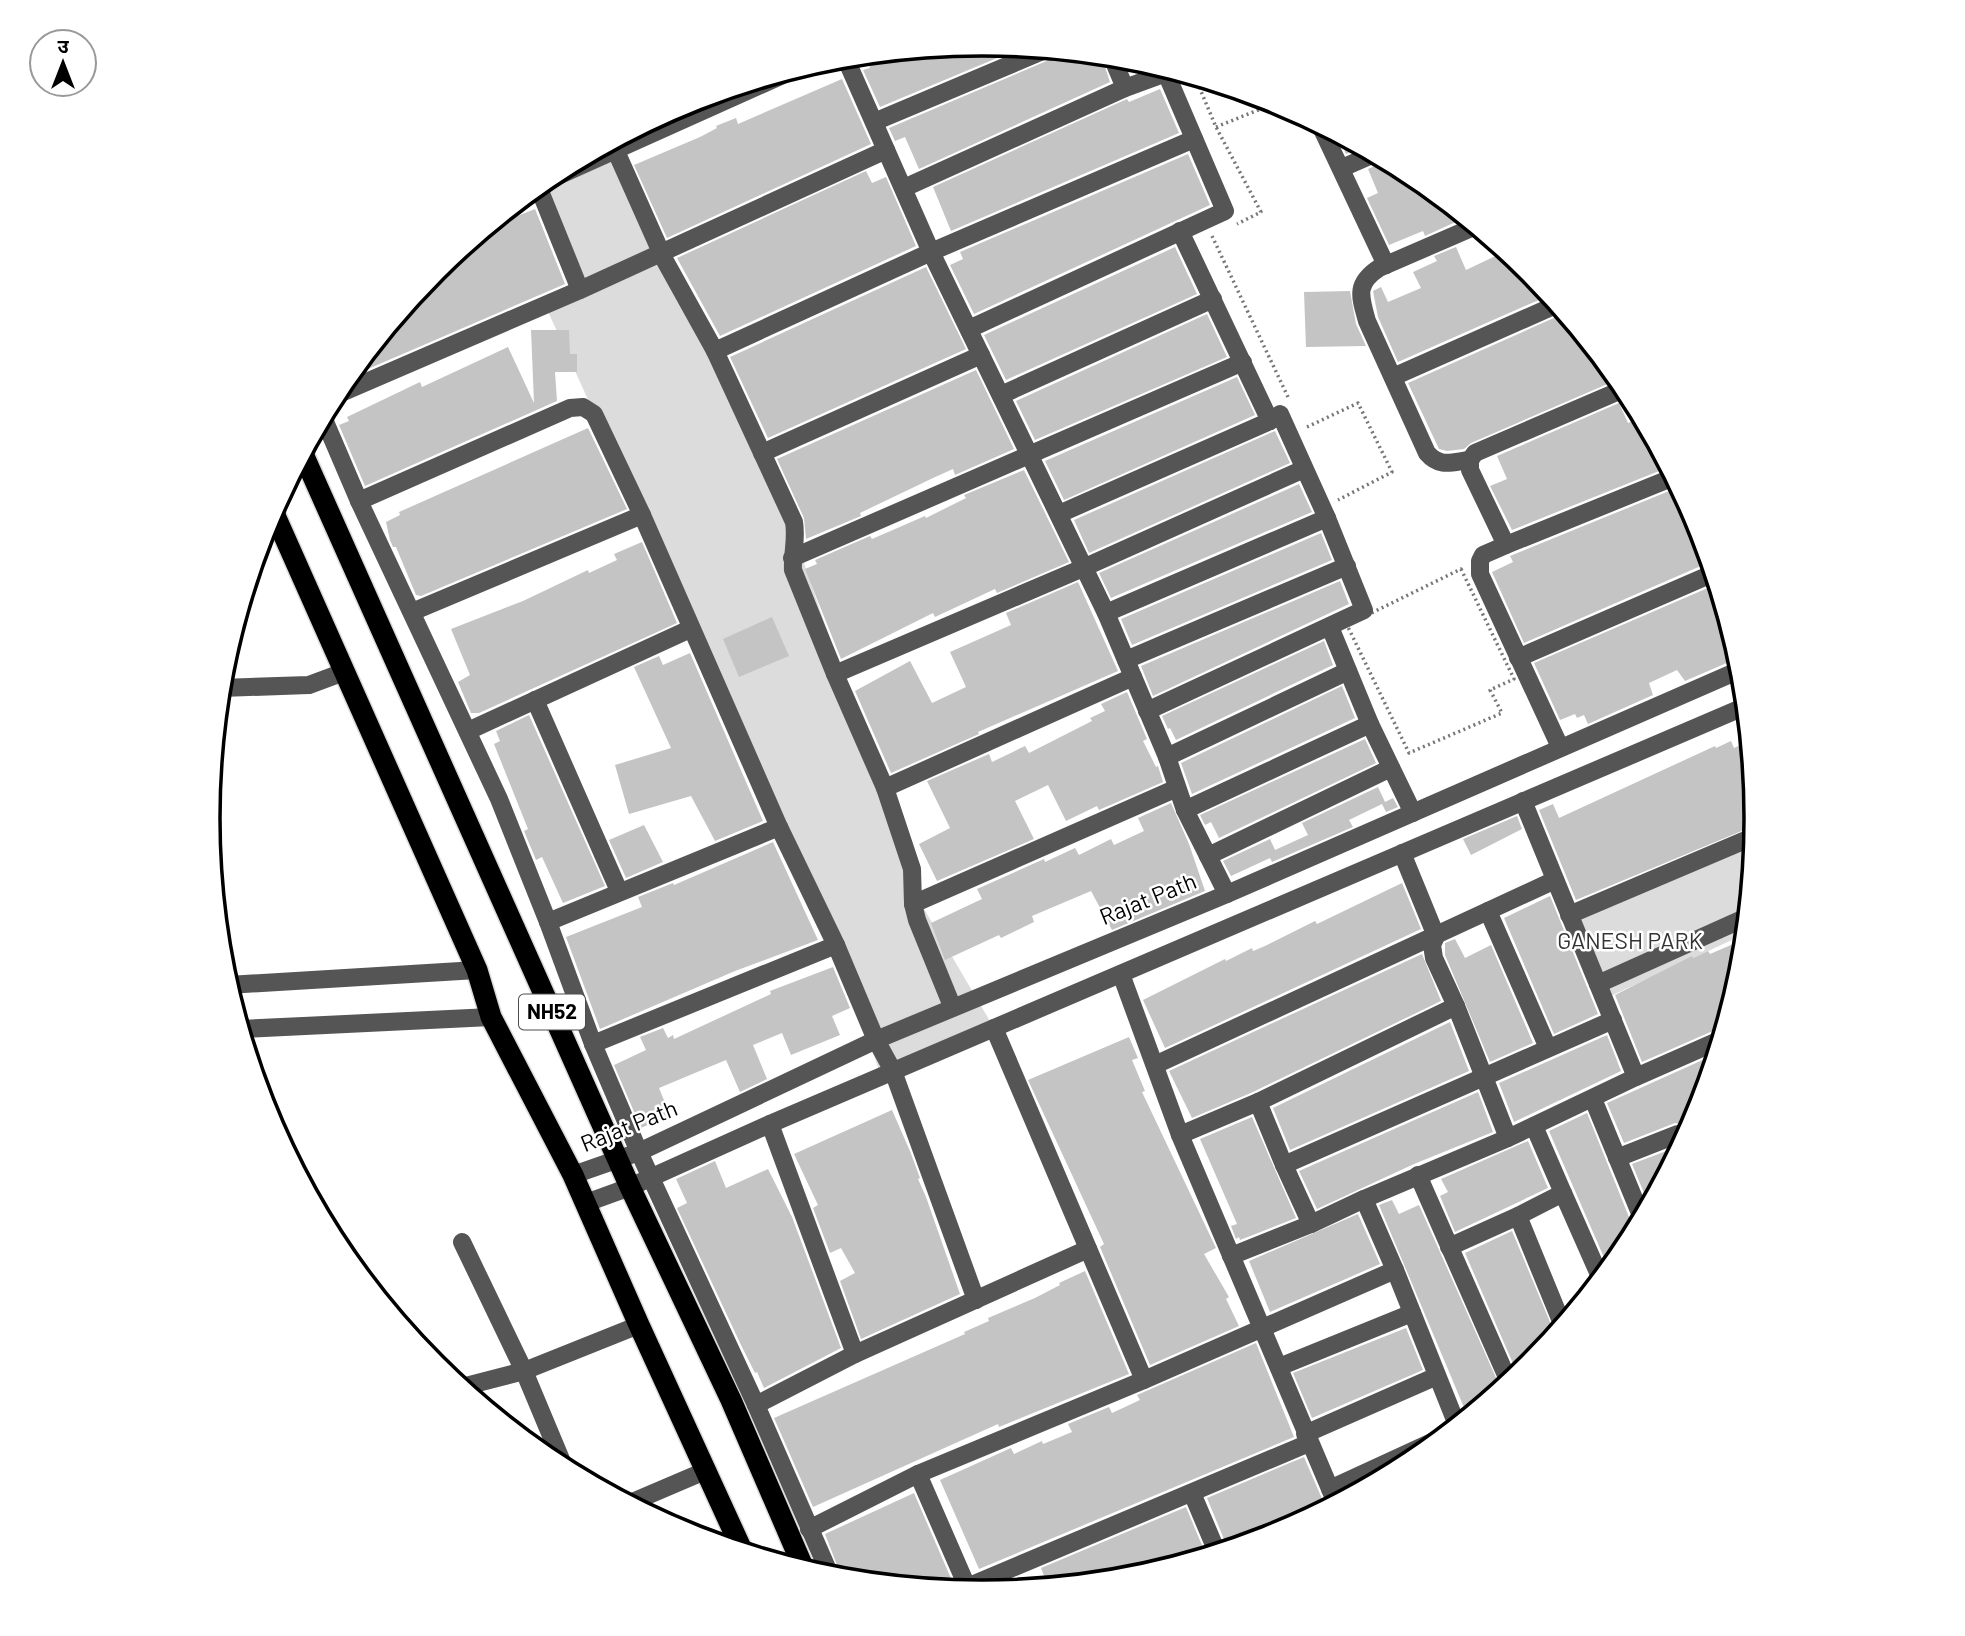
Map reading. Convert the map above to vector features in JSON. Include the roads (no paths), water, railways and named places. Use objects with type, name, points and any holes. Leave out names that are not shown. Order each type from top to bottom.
[{"type":"highway","name":"NH52","points":[[308,465],[630,1187],[731,1400],[799,1557]]},
{"type":"highway","name":"NH52","points":[[279,525],[477,970],[491,1017],[573,1175],[737,1540]]},
{"type":"street","points":[[874,122],[1027,58]]},
{"type":"street","points":[[850,68],[932,252],[1106,612],[1167,757],[1185,810],[1227,894]]},
{"type":"street","points":[[1117,69],[1125,88]]},
{"type":"street","points":[[904,188],[1125,88],[1156,77]]},
{"type":"street","points":[[969,329],[1225,211],[1169,79]]},
{"type":"street","points":[[637,139],[716,104]]},
{"type":"street","points":[[715,351],[932,252],[1194,139]]},
{"type":"street","points":[[1327,139],[1386,265]]},
{"type":"street","points":[[355,387],[580,290],[886,150]]},
{"type":"street","points":[[616,151],[661,251],[715,351],[794,522],[797,536],[792,558],[793,570],[885,788],[912,869],[913,904],[952,1006]]},
{"type":"street","points":[[1342,168],[1364,158]]},
{"type":"street","points":[[544,195],[580,290]]},
{"type":"street","points":[[1467,230],[1386,265],[1365,278],[1361,288],[1361,301],[1367,321],[1427,453],[1434,461],[1445,463],[1470,460]]},
{"type":"street","points":[[1180,231],[1270,421]]},
{"type":"street","points":[[1001,395],[1213,299]]},
{"type":"street","points":[[1393,377],[1548,308]]},
{"type":"street","points":[[762,453],[981,355]]},
{"type":"street","points":[[792,558],[1032,456],[1243,362]]},
{"type":"street","points":[[1506,545],[1470,470],[1470,460],[1475,453],[1615,393]]},
{"type":"street","points":[[359,501],[570,408],[583,407],[594,414],[642,515],[779,827],[836,945],[876,1040],[893,1071],[976,1300]]},
{"type":"street","points":[[1059,514],[1270,421],[1280,414],[1327,518],[1364,610],[1147,711]]},
{"type":"street","points":[[328,429],[359,501],[499,799],[593,1044],[639,1152],[757,1405],[825,1563]]},
{"type":"street","points":[[835,674],[1083,568],[1304,469]]},
{"type":"street","points":[[1560,747],[1480,574],[1480,561],[1483,555],[1506,545],[1666,480]]},
{"type":"street","points":[[412,612],[642,515]]},
{"type":"street","points":[[1106,612],[1327,518]]},
{"type":"street","points":[[885,788],[1347,566]]},
{"type":"street","points":[[1518,659],[1705,577]]},
{"type":"street","points":[[1329,627],[1370,724],[1413,813]]},
{"type":"street","points":[[468,731],[691,629]]},
{"type":"street","points":[[1167,757],[1348,671]]},
{"type":"street","points":[[232,688],[309,685],[344,672]]},
{"type":"street","name":"Rajat Path","points":[[573,1175],[639,1152],[952,1006],[1227,894],[1731,674]]},
{"type":"street","points":[[535,700],[620,891]]},
{"type":"street","points":[[586,1203],[630,1187],[770,1124],[1737,710]]},
{"type":"street","points":[[1185,810],[1370,724]]},
{"type":"street","points":[[1208,856],[1391,768]]},
{"type":"street","points":[[913,904],[1177,788]]},
{"type":"street","points":[[1523,801],[1636,1077]]},
{"type":"street","points":[[548,922],[779,827]]},
{"type":"street","points":[[1569,915],[1744,841]]},
{"type":"street","points":[[1402,853],[1436,936],[1432,945],[1434,958],[1508,1138]]},
{"type":"street","points":[[1155,1065],[1555,880]]},
{"type":"street","points":[[1488,911],[1548,1048]]},
{"type":"street","points":[[1598,984],[1737,921]]},
{"type":"street","points":[[593,1044],[836,945]]},
{"type":"street","points":[[239,984],[477,970]]},
{"type":"street","points":[[1121,974],[1180,1135],[1332,1494]]},
{"type":"street","points":[[1180,1135],[1258,1102],[1456,1006]]},
{"type":"street","points":[[250,1029],[491,1017]]},
{"type":"street","points":[[1284,1166],[1613,1020]]},
{"type":"street","points":[[993,1028],[1144,1380]]},
{"type":"street","points":[[1231,1256],[1508,1138],[1710,1045]]},
{"type":"street","points":[[1593,1099],[1637,1207]]},
{"type":"street","points":[[1258,1102],[1311,1224]]},
{"type":"street","points":[[770,1124],[855,1354]]},
{"type":"street","points":[[1534,1126],[1596,1269]]},
{"type":"street","points":[[1617,1158],[1673,1139]]},
{"type":"street","points":[[1418,1175],[1505,1372]]},
{"type":"street","points":[[1449,1247],[1563,1193]]},
{"type":"street","points":[[1364,1199],[1454,1417]]},
{"type":"street","points":[[1518,1216],[1562,1312]]},
{"type":"street","points":[[462,1242],[524,1371],[557,1451]]},
{"type":"street","points":[[757,1405],[855,1354],[1088,1249]]},
{"type":"street","points":[[809,1529],[918,1474],[1144,1380],[1395,1270]]},
{"type":"street","points":[[1279,1367],[1412,1313]]},
{"type":"street","points":[[473,1384],[524,1371],[639,1325]]},
{"type":"street","points":[[990,1580],[1192,1493],[1437,1376]]},
{"type":"street","points":[[640,1499],[705,1471]]},
{"type":"street","points":[[918,1474],[964,1579]]},
{"type":"street","points":[[1192,1493],[1214,1544]]},
{"type":"park label","name":"GANESH PARK","points":[[1630,941]]}]
